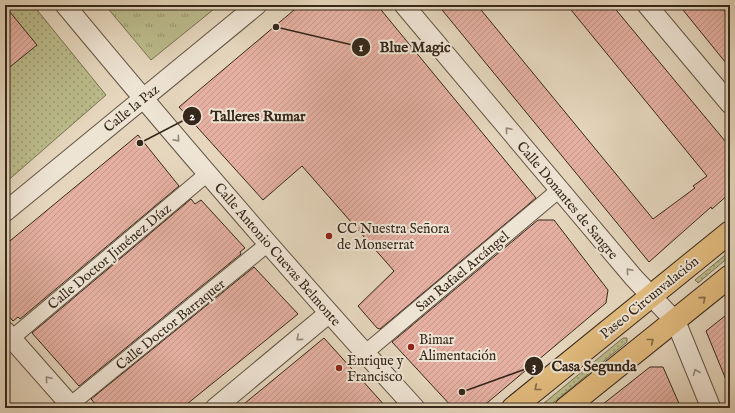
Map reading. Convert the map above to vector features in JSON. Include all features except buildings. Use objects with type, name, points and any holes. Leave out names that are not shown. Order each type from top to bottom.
[{"type":"main road","name":"Paseo Circunvalación","points":[[513,408],[730,232]]},
{"type":"main road","points":[[566,408],[676,322],[730,276]]},
{"type":"street","name":"Calle Antonio Cuevas Belmonte","points":[[65,5],[207,174],[329,313],[416,408]]},
{"type":"street","name":"Calle la Paz","points":[[5,212],[257,5]]},
{"type":"street","name":"Calle Donantes de Sangre","points":[[404,5],[559,190],[650,296],[676,322],[711,408]]},
{"type":"street","points":[[647,5],[730,104]]},
{"type":"street","name":"Calle Doctor Jiménez Díaz","points":[[8,334],[207,174]]},
{"type":"street","name":"San Rafael Arcángel","points":[[365,353],[559,190]]},
{"type":"street","name":"Calle Doctor Barraquer","points":[[72,406],[269,243]]},
{"type":"street","points":[[215,408],[329,313]]},
{"type":"street","points":[[8,334],[72,406]]},
{"type":"green space","points":[[5,5],[33,5],[106,95],[5,183]]},
{"type":"green space","points":[[105,5],[219,5],[151,60]]},
{"type":"green space","points":[[730,251],[730,256],[698,283],[695,280]]},
{"type":"green space","points":[[623,338],[627,338],[627,342],[547,408],[538,408]]},
{"type":"place","name":"Blue Magic","points":[[276,27]]},
{"type":"place","name":"Talleres Rumar","points":[[140,143]]},
{"type":"place","name":"CC Nuestra Señora de Monserrat","points":[[329,236]]},
{"type":"place","name":"Bimar Alimentación","points":[[411,347]]},
{"type":"place","name":"Enrique y Francisco","points":[[339,368]]},
{"type":"place","name":"Casa Segunda","points":[[462,392]]}]
